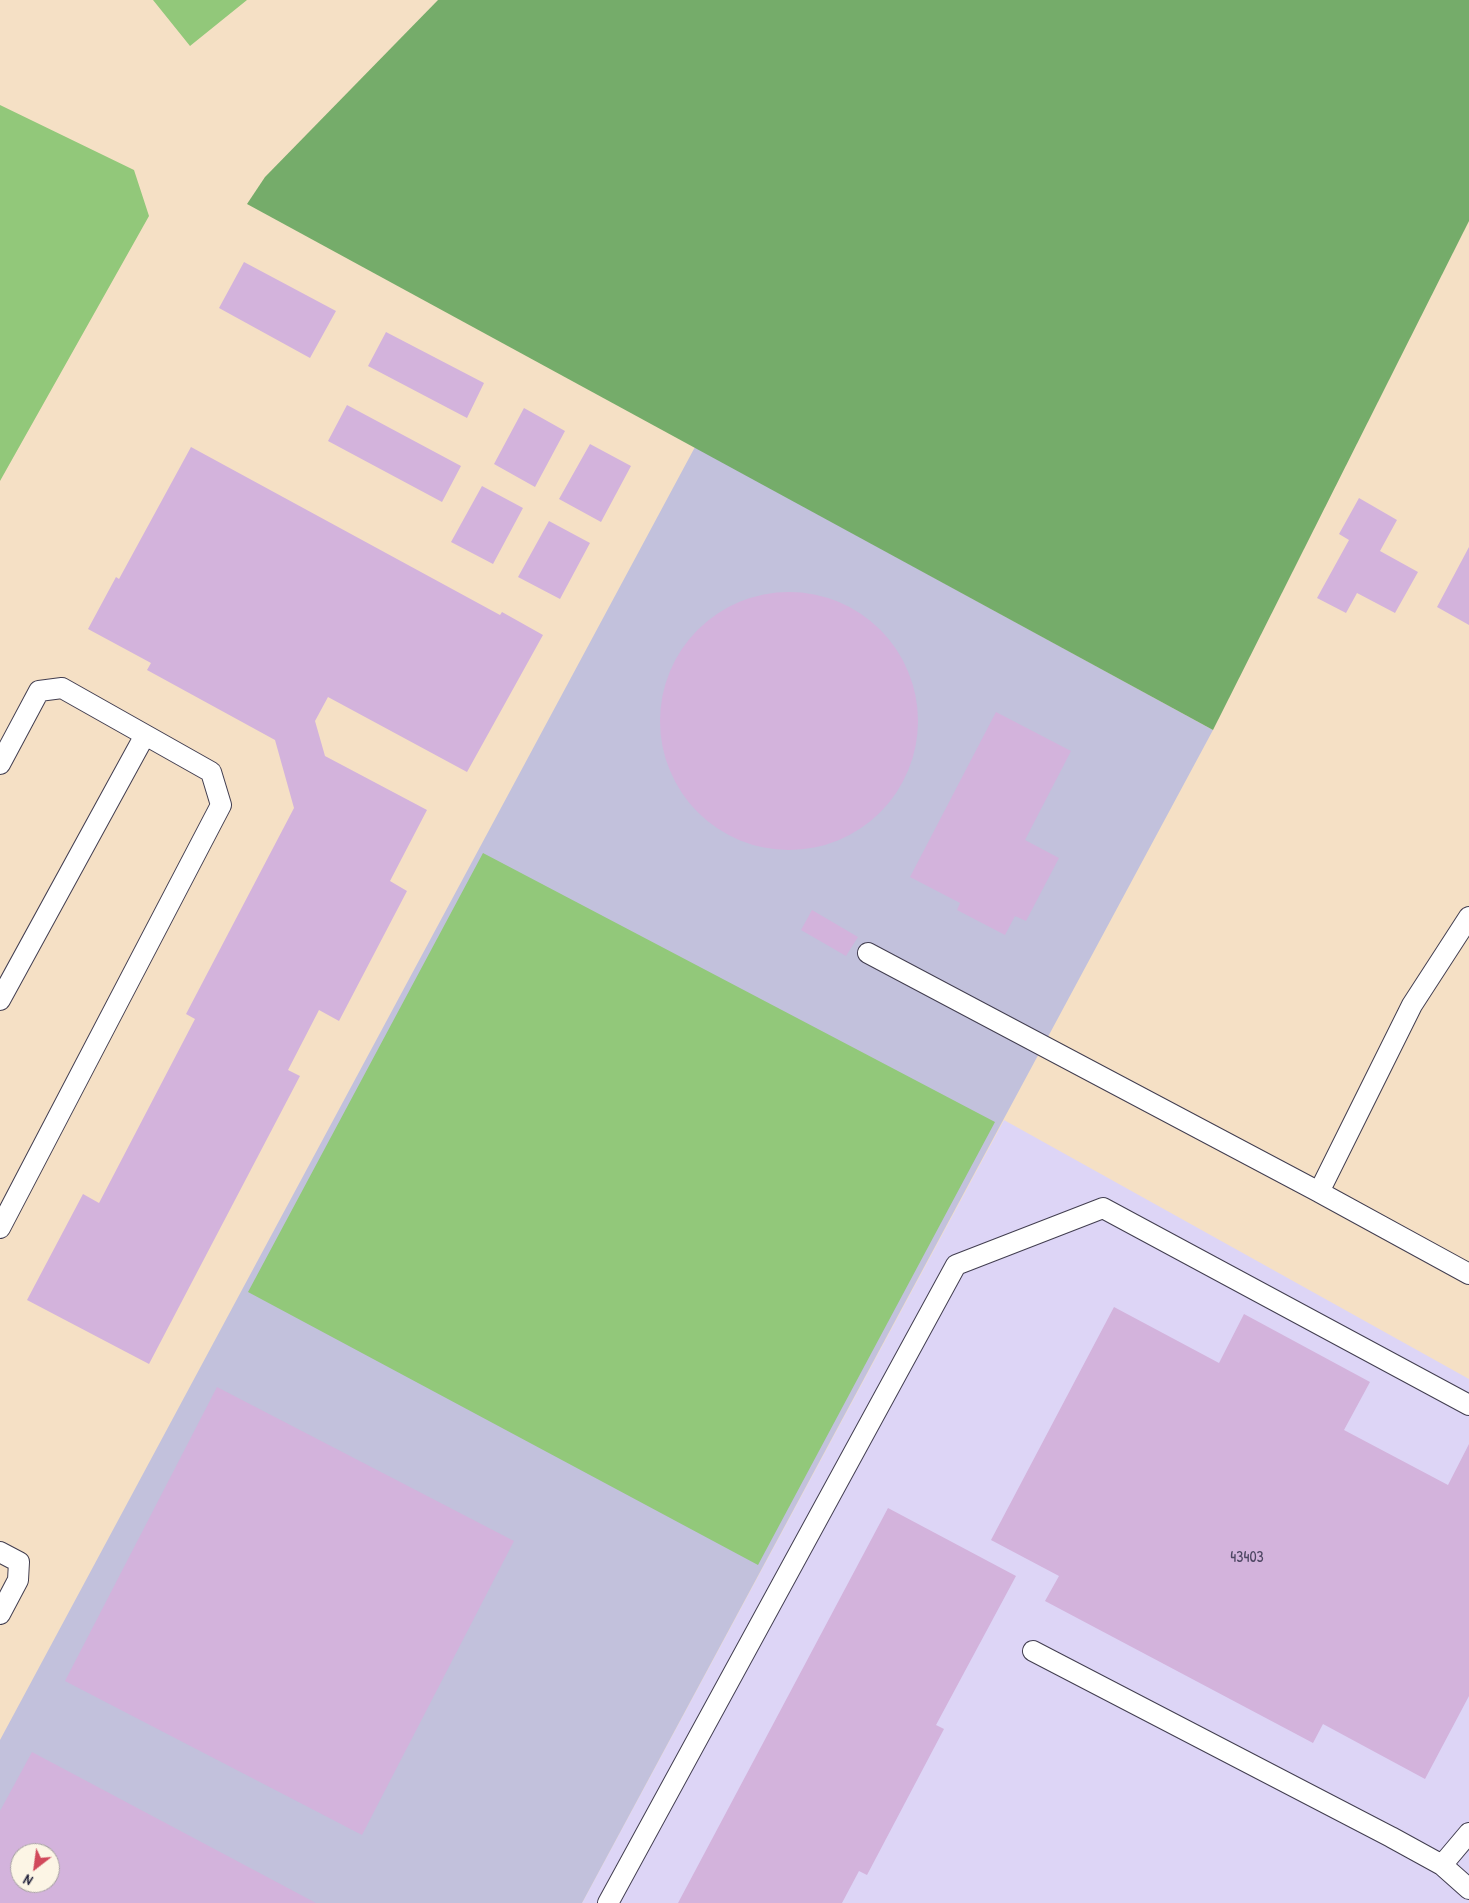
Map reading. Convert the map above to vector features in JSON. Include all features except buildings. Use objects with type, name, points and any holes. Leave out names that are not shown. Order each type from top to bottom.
[{"type":"lane","points":[[0,764],[40,691],[62,688],[211,772],[221,805],[0,1228]]},
{"type":"lane","points":[[0,1000],[145,735]]},
{"type":"lane","points":[[1318,1192],[1412,1005],[1469,917]]},
{"type":"lane","points":[[868,953],[1469,1274]]},
{"type":"lane","points":[[608,1903],[956,1265],[1103,1208],[1469,1405]]},
{"type":"lane","points":[[0,1552],[19,1562],[18,1580],[0,1614]]},
{"type":"lane","points":[[1033,1651],[1391,1837],[1442,1865],[1469,1889]]},
{"type":"lane","points":[[1442,1865],[1469,1834]]},
{"type":"shaded area","points":[[695,447],[1213,730],[582,1903],[0,1903],[0,1740]]},
{"type":"shaded area","points":[[1004,1120],[1469,1379],[1469,1903],[582,1903]]},
{"type":"green space","points":[[153,0],[247,0],[190,46]]},
{"type":"green space","points":[[438,0],[1469,0],[1469,221],[1213,730],[247,204],[265,177]]},
{"type":"green space","points":[[0,105],[134,170],[149,216],[0,481]]},
{"type":"green space","points":[[483,853],[995,1122],[758,1565],[248,1292]]}]
